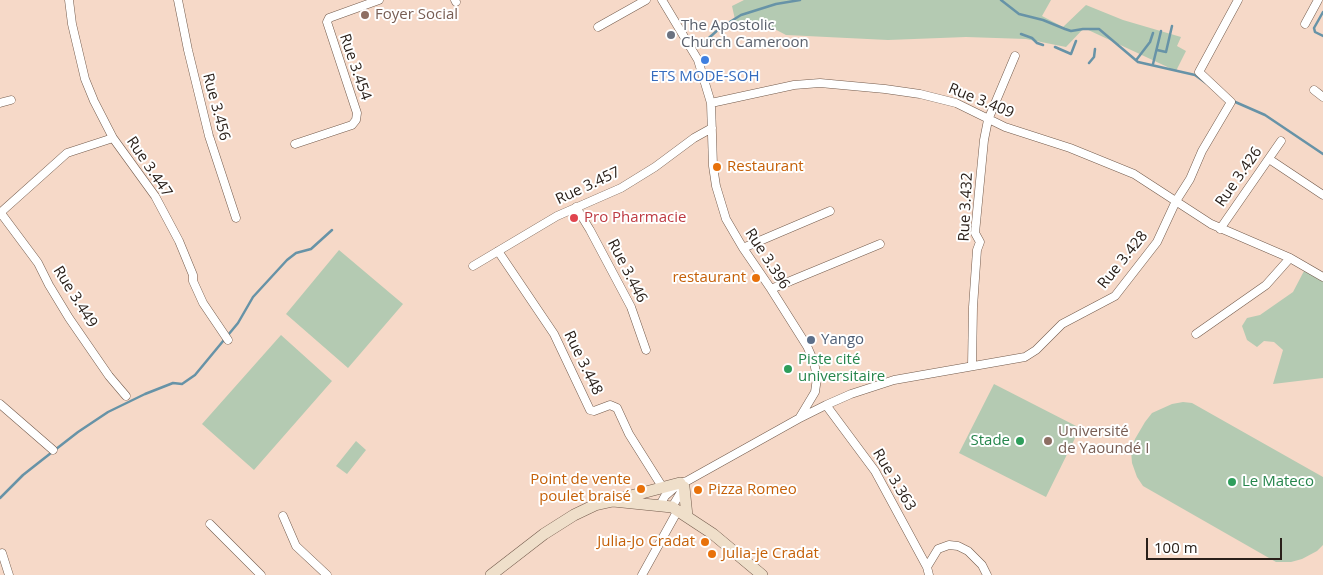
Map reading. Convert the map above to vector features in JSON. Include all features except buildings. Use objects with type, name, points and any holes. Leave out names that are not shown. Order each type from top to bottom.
[{"type":"main road","points":[[491,575],[544,534],[574,515],[595,505],[684,484],[679,511]]},
{"type":"main road","points":[[613,501],[660,505],[679,511],[714,534],[762,575]]},
{"type":"street","name":"Rue 3.447","points":[[69,0],[72,24],[85,79],[113,138],[155,196],[179,241],[203,303],[228,340]]},
{"type":"street","name":"Rue 3.456","points":[[178,0],[209,136],[236,218]]},
{"type":"street","name":"Rue 3.454","points":[[295,144],[352,125],[356,120],[357,113],[327,22],[329,18],[379,0]]},
{"type":"street","points":[[598,27],[646,0]]},
{"type":"street","points":[[662,0],[698,60],[711,103]]},
{"type":"street","name":"Rue 3.428","points":[[684,484],[798,418],[851,394],[894,380],[1026,357],[1036,350],[1062,324],[1115,296],[1157,242],[1176,201],[1190,179],[1204,146],[1231,102],[1199,72],[1238,0]]},
{"type":"street","points":[[1304,24],[1318,0]]},
{"type":"street","name":"Rue 3.432","points":[[972,366],[973,307],[977,250],[980,242],[975,233],[984,140],[988,120],[1015,56]]},
{"type":"street","name":"Rue 3.409","points":[[711,103],[794,85],[820,84],[885,89],[920,94],[956,103],[1005,127],[1070,148],[1134,174],[1220,228],[1290,258],[1323,276]]},
{"type":"street","points":[[1314,90],[1323,97]]},
{"type":"street","points":[[0,103],[11,100]]},
{"type":"street","name":"Rue 3.396","points":[[711,103],[713,166],[716,186],[726,219],[742,248],[771,289],[807,346],[814,362],[817,378],[815,392],[798,418]]},
{"type":"street","name":"Rue 3.457","points":[[473,266],[557,216],[621,188],[655,167],[694,138],[712,128]]},
{"type":"street","points":[[0,212],[67,153],[113,138]]},
{"type":"street","name":"Rue 3.426","points":[[1220,228],[1281,141]]},
{"type":"street","points":[[1269,159],[1323,195]]},
{"type":"street","name":"Rue 3.446","points":[[576,207],[630,307],[646,350]]},
{"type":"street","points":[[742,248],[830,211]]},
{"type":"street","name":"Rue 3.449","points":[[0,212],[38,263],[64,310],[109,376],[126,396]]},
{"type":"street","points":[[771,289],[880,244]]},
{"type":"street","name":"Rue 3.448","points":[[498,251],[541,312],[554,334],[590,410],[594,411],[610,405],[617,408],[637,448],[656,474],[663,488]]},
{"type":"street","points":[[1196,334],[1266,285],[1290,258]]},
{"type":"street","points":[[0,404],[53,450]]},
{"type":"street","name":"Rue 3.363","points":[[826,405],[875,472],[928,571]]},
{"type":"street","points":[[660,505],[665,496],[684,484]]},
{"type":"street","points":[[642,575],[679,511],[684,484]]},
{"type":"street","points":[[282,516],[296,546],[327,575]]},
{"type":"street","points":[[210,524],[261,575]]},
{"type":"street","points":[[928,571],[938,548],[949,545],[968,551],[982,565],[987,575]]},
{"type":"street","points":[[2,553],[9,575]]},
{"type":"green space","points":[[744,0],[1051,0],[1042,16],[1063,27],[1086,5],[1123,20],[1181,37],[1177,46],[1186,51],[1176,71],[1084,28],[1066,47],[1026,39],[966,37],[888,40],[786,35],[765,24],[736,24],[732,6]]},
{"type":"green space","points":[[339,250],[403,304],[348,368],[286,314]]},
{"type":"green space","points":[[1304,271],[1323,277],[1323,378],[1273,384],[1283,350],[1274,342],[1264,341],[1257,347],[1247,340],[1242,326],[1247,318],[1260,315],[1293,292]]},
{"type":"green space","points":[[281,335],[332,381],[254,470],[202,424]]},
{"type":"green space","name":"Stade","points":[[994,384],[1080,428],[1046,497],[959,453]]},
{"type":"green space","name":"Le Mateco","points":[[1192,403],[1323,477],[1323,545],[1317,551],[1302,559],[1291,562],[1276,562],[1143,486],[1137,477],[1132,463],[1131,450],[1135,439],[1152,413],[1172,404]]},
{"type":"green space","points":[[356,441],[366,450],[347,474],[336,466]]},
{"type":"waterway","points":[[701,45],[720,28],[741,15],[776,4],[800,0]]},
{"type":"waterway","points":[[1001,0],[1019,14],[1043,20],[1071,31],[1099,29],[1138,62],[1195,75],[1206,83]]},
{"type":"waterway","points":[[1323,12],[1314,28],[1315,32],[1323,36]]},
{"type":"waterway","points":[[1157,50],[1166,52],[1172,26]]},
{"type":"waterway","points":[[1153,64],[1161,31]]},
{"type":"waterway","points":[[1137,59],[1150,42],[1153,33]]},
{"type":"waterway","points":[[1021,34],[1043,45]]},
{"type":"waterway","points":[[1055,47],[1071,54],[1076,41]]},
{"type":"waterway","points":[[1089,63],[1094,57],[1095,49]]},
{"type":"waterway","points":[[1233,101],[1265,115],[1323,154]]},
{"type":"waterway","points":[[0,498],[23,475],[78,432],[108,412],[173,383],[182,384],[195,375],[238,323],[253,297],[287,260],[296,253],[311,249],[332,230]]},
{"type":"place","name":"Foyer Social","points":[[365,15]]},
{"type":"place","name":"The Apostolic Church Cameroon","points":[[671,35]]},
{"type":"place","name":"ETS MODE-SOH","points":[[705,60]]},
{"type":"place","name":"Restaurant","points":[[717,167]]},
{"type":"place","name":"Pro Pharmacie","points":[[574,218]]},
{"type":"place","name":"restaurant","points":[[756,278]]},
{"type":"place","name":"Yango","points":[[811,340]]},
{"type":"place","name":"Piste cité universitaire","points":[[788,369]]},
{"type":"place","name":"Stade","points":[[1020,441]]},
{"type":"place","name":"Université de Yaoundé I","points":[[1048,441]]},
{"type":"place","name":"Le Mateco","points":[[1232,482]]},
{"type":"place","name":"Point de vente poulet braisé","points":[[641,489]]},
{"type":"place","name":"Pizza Romeo","points":[[698,490]]},
{"type":"place","name":"Julia-Jo Cradat","points":[[705,542]]},
{"type":"place","name":"Julia-je Cradat","points":[[712,554]]}]
